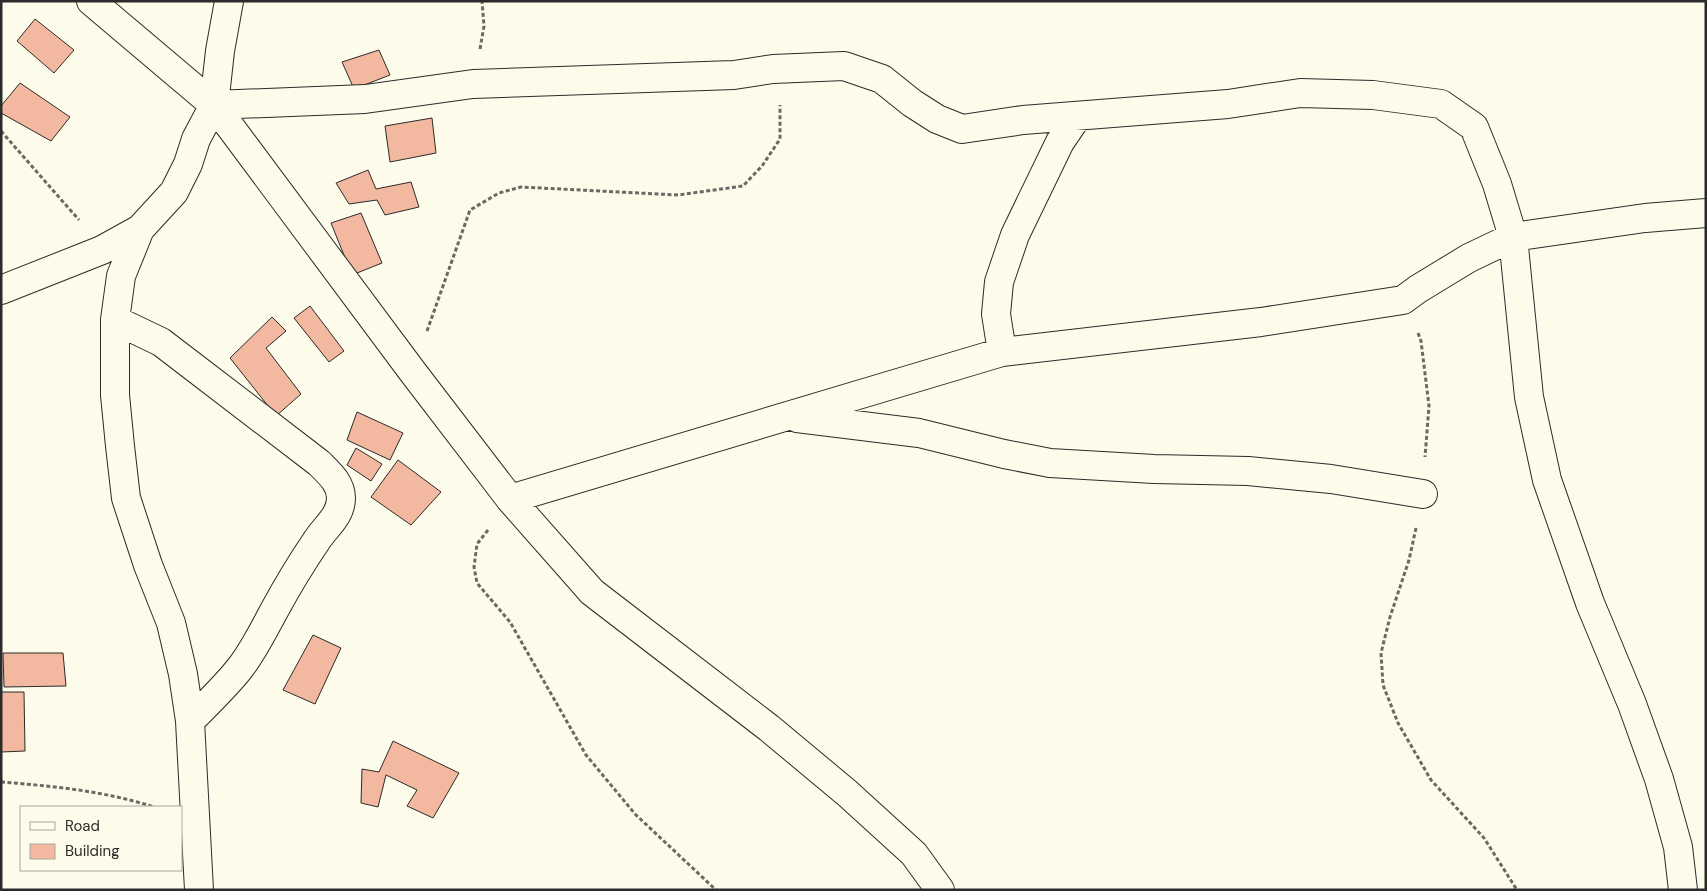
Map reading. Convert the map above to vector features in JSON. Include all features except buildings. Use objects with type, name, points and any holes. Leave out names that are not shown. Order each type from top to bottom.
[{"type":"street","points":[[91,1],[214,105],[510,499],[592,592],[769,728],[847,793],[914,854],[940,890]]},
{"type":"street","points":[[1,290],[102,250],[140,229],[174,192],[188,164],[196,139],[214,105],[220,51],[229,1]]},
{"type":"street","points":[[214,105],[365,99],[473,84],[734,75],[773,69],[844,66],[882,79],[912,103],[937,119],[962,129],[1023,120],[1228,104],[1300,93],[1373,95],[1441,104],[1474,127],[1497,184],[1514,238],[1529,397],[1547,480],[1590,604],[1632,704],[1659,779],[1678,847],[1683,890]]},
{"type":"street","points":[[1002,352],[996,314],[999,282],[1016,236],[1060,142],[1077,117]]},
{"type":"street","points":[[510,499],[1002,352],[1261,322],[1403,300],[1418,288],[1469,258],[1514,238],[1645,218],[1706,212]]},
{"type":"street","points":[[140,229],[121,276],[115,320],[115,395],[126,498],[148,565],[171,623],[184,674],[190,721],[199,890]]},
{"type":"street","points":[[115,320],[161,342],[304,451],[336,480],[341,497],[338,513],[320,536],[287,586],[252,652],[222,689],[190,721]]},
{"type":"street","points":[[786,417],[918,432],[1004,454],[1050,462],[1154,469],[1248,471],[1331,479],[1423,494]]},
{"type":"path","points":[[473,84],[484,26],[482,1]]},
{"type":"path","points":[[412,371],[470,210],[499,193],[521,187],[678,195],[743,186],[762,166],[780,139],[780,103],[773,69]]},
{"type":"path","points":[[1,131],[72,210],[102,250]]},
{"type":"path","points":[[1403,300],[1422,341],[1428,406],[1423,494],[1409,560],[1390,617],[1382,653],[1383,685],[1398,723],[1431,780],[1484,838],[1517,890]]},
{"type":"path","points":[[510,499],[477,544],[474,567],[477,583],[510,622],[586,755],[635,814],[716,890]]},
{"type":"path","points":[[1,782],[126,798],[151,806]]}]
